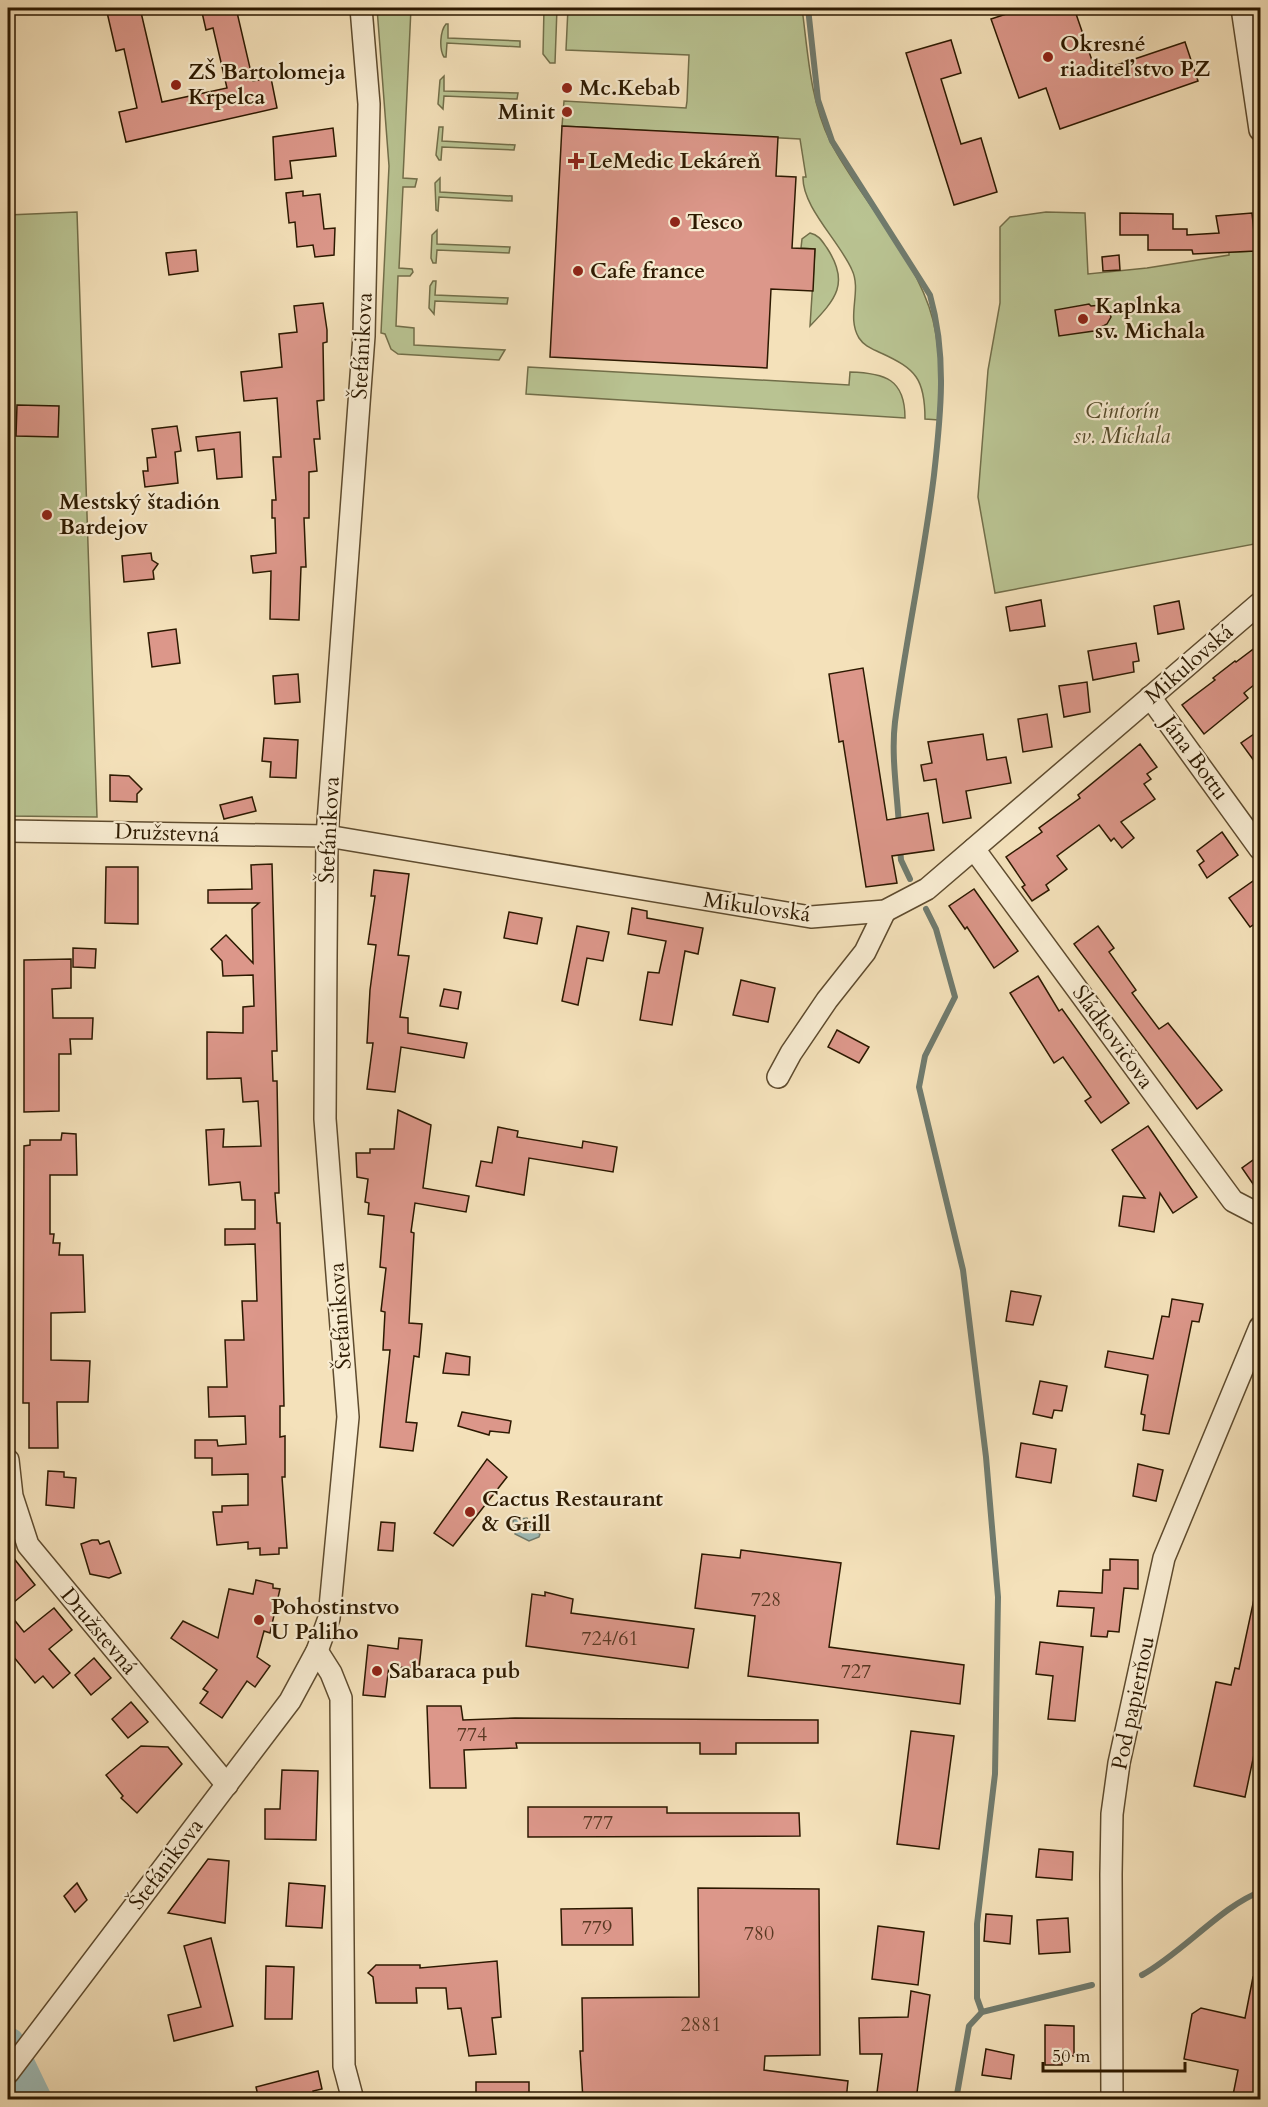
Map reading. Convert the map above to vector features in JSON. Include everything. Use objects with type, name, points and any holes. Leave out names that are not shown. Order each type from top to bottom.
[{"type":"street","name":"Štefánikova","points":[[8,2073],[290,1701],[317,1651],[329,1618],[348,1418],[324,1119],[327,836],[364,336],[369,104],[361,8]]},
{"type":"street","points":[[1242,8],[1260,130]]},
{"type":"street","name":"Mikulovská","points":[[327,836],[811,917],[885,911],[927,889],[1260,603]]},
{"type":"street","name":"Jána Bottu","points":[[1150,697],[1260,849]]},
{"type":"street","name":"Družstevná","points":[[8,831],[327,836]]},
{"type":"street","name":"Sládkovičova","points":[[974,849],[1233,1201],[1260,1215]]},
{"type":"street","points":[[778,1077],[791,1053],[827,1000],[866,952],[885,911]]},
{"type":"street","name":"Pod papierňou","points":[[1112,2100],[1112,1814],[1119,1763],[1164,1558],[1260,1327]]},
{"type":"street","name":"Družstevná","points":[[8,1460],[12,1496],[28,1545],[226,1785]]},
{"type":"street","points":[[317,1651],[331,1673],[341,1698],[344,2066],[353,2100]]},
{"type":"green space","points":[[377,8],[411,8],[403,178],[417,179],[415,187],[403,187],[399,268],[412,269],[413,272],[410,276],[398,276],[396,326],[414,328],[414,345],[505,350],[499,360],[398,354],[391,349],[385,334],[381,333],[389,166]]},
{"type":"green space","points":[[544,8],[557,8],[555,63],[550,63],[543,54]]},
{"type":"green space","points":[[568,8],[802,8],[814,93],[823,125],[842,163],[914,273],[933,320],[939,357],[939,420],[925,419],[923,394],[916,377],[910,370],[863,343],[855,330],[855,278],[846,259],[815,212],[804,188],[803,177],[806,177],[800,139],[562,126],[564,101],[686,108],[687,101],[689,55],[566,50]]},
{"type":"green space","points":[[446,24],[448,24],[448,38],[520,41],[520,47],[447,43],[446,57],[444,57],[441,40]]},
{"type":"green space","points":[[444,76],[444,91],[518,93],[517,99],[444,96],[443,109],[438,104],[440,80]]},
{"type":"green space","points":[[439,127],[443,127],[442,141],[515,145],[514,150],[442,147],[441,160],[439,160],[436,155]]},
{"type":"green space","points":[[440,178],[440,192],[512,196],[512,201],[439,197],[438,211],[436,210],[435,183]]},
{"type":"green space","name":"Mestský štadión Bardejov","points":[[77,212],[97,817],[8,816],[8,215]]},
{"type":"green space","name":"Cintorín sv. Michala","points":[[1046,212],[1085,213],[1088,274],[1147,268],[1229,255],[1229,252],[1255,251],[1260,278],[1260,543],[995,593],[978,497],[988,370],[1000,303],[1000,227],[1010,217]]},
{"type":"green space","points":[[437,230],[437,244],[510,247],[509,253],[437,250],[436,263],[433,263],[431,258],[432,235]]},
{"type":"green space","points":[[810,233],[818,237],[827,248],[838,271],[839,281],[833,299],[810,326],[815,249],[801,248],[802,239]]},
{"type":"green space","points":[[433,281],[436,281],[435,295],[508,298],[507,304],[435,301],[434,314],[429,308],[430,286]]},
{"type":"green space","points":[[528,367],[849,385],[850,372],[873,374],[891,381],[897,387],[904,405],[905,418],[526,394]]},
{"type":"water","points":[[527,1518],[532,1529],[540,1534],[539,1537],[529,1541],[515,1534],[513,1520]]},
{"type":"building","points":[[106,8],[140,8],[162,102],[227,88],[213,28],[206,30],[201,8],[236,8],[253,81],[271,78],[277,108],[126,142],[119,112],[137,108],[124,49],[116,51]]},
{"type":"building","name":"Okresné riaditeľstvo PZ","points":[[1025,8],[1074,8],[1096,72],[1185,42],[1198,81],[1060,129],[1046,88],[1019,98],[991,19]]},
{"type":"building","points":[[951,40],[961,73],[941,79],[961,144],[981,138],[997,192],[954,205],[906,53]]},
{"type":"building","name":"Tesco","points":[[562,126],[778,137],[776,176],[796,177],[792,248],[815,249],[813,291],[771,289],[767,368],[550,357]]},
{"type":"building","points":[[333,128],[336,156],[290,161],[292,178],[275,180],[273,137]]},
{"type":"building","points":[[303,191],[303,196],[320,194],[324,229],[335,228],[334,255],[315,257],[313,245],[297,247],[295,222],[289,223],[286,193]]},
{"type":"building","points":[[1120,213],[1173,214],[1173,229],[1187,229],[1187,235],[1219,233],[1216,216],[1252,213],[1256,251],[1193,254],[1192,250],[1148,250],[1148,235],[1120,235]]},
{"type":"building","points":[[196,250],[198,271],[169,275],[166,253]]},
{"type":"building","points":[[1119,255],[1120,270],[1103,271],[1102,257]]},
{"type":"building","points":[[323,303],[327,330],[327,342],[323,343],[324,400],[317,401],[320,439],[314,439],[317,471],[309,472],[309,518],[304,518],[306,567],[301,567],[299,620],[270,619],[271,571],[253,573],[251,556],[276,553],[275,518],[272,518],[272,500],[276,500],[273,457],[281,457],[277,398],[244,401],[241,372],[282,367],[279,334],[297,332],[294,306]]},
{"type":"building","name":"Kaplnka sv. Michala","points":[[1089,304],[1091,306],[1102,305],[1108,309],[1111,317],[1107,324],[1094,331],[1059,336],[1055,310]]},
{"type":"building","points":[[17,405],[59,406],[58,437],[16,436]]},
{"type":"building","points":[[177,426],[181,451],[175,452],[178,483],[145,487],[143,471],[148,471],[147,458],[156,457],[152,429]]},
{"type":"building","points":[[240,432],[242,477],[217,479],[214,449],[198,451],[196,437]]},
{"type":"building","points":[[151,553],[152,560],[158,564],[153,571],[154,579],[124,582],[122,556]]},
{"type":"building","points":[[1041,600],[1045,626],[1010,631],[1006,607]]},
{"type":"building","points":[[1179,601],[1184,629],[1158,634],[1154,606]]},
{"type":"building","points":[[176,629],[180,663],[152,667],[148,633]]},
{"type":"building","points":[[1136,643],[1139,661],[1133,662],[1134,672],[1093,680],[1088,651]]},
{"type":"building","points":[[1260,644],[1260,680],[1244,693],[1248,698],[1204,734],[1182,705],[1215,680],[1213,678]]},
{"type":"building","points":[[863,668],[887,820],[928,813],[934,850],[892,856],[897,883],[866,887],[843,741],[839,742],[829,674]]},
{"type":"building","points":[[298,674],[300,702],[275,704],[273,676]]},
{"type":"building","points":[[1087,682],[1090,712],[1064,717],[1059,686]]},
{"type":"building","points":[[1047,714],[1052,747],[1023,752],[1018,719]]},
{"type":"building","points":[[983,734],[987,760],[1006,757],[1011,783],[966,791],[971,818],[943,823],[936,779],[924,781],[921,765],[932,763],[928,742]]},
{"type":"building","points":[[1254,734],[1260,743],[1260,769],[1241,743]]},
{"type":"building","points":[[264,738],[298,740],[296,778],[270,777],[271,762],[262,761]]},
{"type":"building","points":[[1140,744],[1157,767],[1147,774],[1151,779],[1144,784],[1155,799],[1121,822],[1134,838],[1122,848],[1114,838],[1111,841],[1099,825],[1057,856],[1067,869],[1046,885],[1049,890],[1032,901],[1022,887],[1025,885],[1006,857],[1042,832],[1039,828],[1080,798],[1078,795]]},
{"type":"building","points":[[110,775],[129,776],[142,789],[137,794],[137,802],[110,801]]},
{"type":"building","points":[[252,797],[256,811],[224,819],[220,805]]},
{"type":"building","points":[[1222,832],[1238,855],[1207,878],[1199,865],[1204,861],[1197,851]]},
{"type":"building","points":[[272,864],[277,1051],[272,1051],[273,1081],[277,1081],[279,1193],[275,1193],[277,1223],[280,1223],[284,1406],[280,1406],[280,1437],[285,1436],[285,1477],[282,1477],[287,1548],[279,1548],[279,1554],[260,1555],[260,1548],[248,1549],[248,1542],[217,1545],[213,1512],[222,1512],[222,1506],[248,1505],[248,1474],[212,1475],[212,1458],[195,1458],[195,1440],[217,1440],[218,1446],[246,1444],[245,1416],[209,1417],[208,1387],[227,1387],[225,1340],[244,1340],[242,1301],[257,1301],[255,1244],[225,1245],[225,1229],[255,1229],[255,1200],[242,1200],[240,1182],[209,1185],[206,1130],[224,1129],[223,1147],[261,1146],[258,1101],[243,1102],[241,1078],[207,1079],[207,1032],[243,1033],[243,1007],[254,1006],[253,975],[223,976],[222,961],[211,949],[226,935],[253,963],[252,909],[259,903],[208,903],[208,890],[252,889],[251,865]]},
{"type":"building","points":[[106,867],[138,867],[138,924],[105,923]]},
{"type":"building","points":[[374,870],[409,874],[398,955],[409,956],[400,1017],[408,1018],[408,1033],[467,1043],[464,1058],[401,1047],[395,1092],[367,1089],[373,1043],[367,1043],[370,990],[376,945],[368,944],[375,896],[371,896]]},
{"type":"building","points":[[1253,881],[1260,891],[1260,920],[1250,927],[1229,898]]},
{"type":"building","points":[[974,889],[1018,951],[994,968],[967,927],[965,929],[949,906]]},
{"type":"building","points":[[632,908],[647,911],[647,918],[703,928],[698,954],[685,951],[672,1025],[640,1020],[648,972],[659,973],[666,941],[628,934]]},
{"type":"building","points":[[509,912],[542,918],[537,944],[504,938]]},
{"type":"building","points":[[577,926],[609,932],[603,961],[587,958],[578,1005],[562,1001]]},
{"type":"building","points":[[1098,926],[1114,948],[1109,952],[1136,990],[1132,993],[1159,1029],[1168,1023],[1222,1090],[1197,1109],[1074,944]]},
{"type":"building","points":[[73,948],[96,949],[95,968],[73,967]]},
{"type":"building","points":[[71,959],[71,988],[52,989],[53,1018],[93,1018],[92,1039],[70,1039],[71,1054],[59,1054],[59,1111],[24,1112],[24,960]]},
{"type":"building","points":[[1038,976],[1059,1011],[1062,1009],[1129,1103],[1101,1123],[1085,1101],[1091,1097],[1063,1057],[1054,1063],[1010,993]]},
{"type":"building","points":[[741,980],[775,988],[768,1022],[733,1015]]},
{"type":"building","points":[[444,989],[461,992],[458,1009],[440,1006]]},
{"type":"building","points":[[837,1030],[869,1047],[859,1063],[828,1047]]},
{"type":"building","points":[[398,1110],[431,1125],[423,1188],[469,1196],[466,1212],[415,1203],[411,1232],[414,1233],[409,1323],[422,1324],[419,1357],[414,1356],[406,1422],[417,1423],[413,1451],[380,1447],[390,1350],[383,1350],[385,1312],[381,1311],[386,1268],[380,1267],[384,1216],[368,1214],[369,1203],[365,1202],[368,1179],[357,1177],[356,1153],[370,1153],[370,1149],[394,1149]]},
{"type":"building","points":[[1148,1126],[1197,1197],[1173,1213],[1160,1193],[1154,1232],[1119,1226],[1123,1196],[1145,1198],[1112,1150]]},
{"type":"building","points":[[498,1127],[518,1131],[517,1137],[582,1148],[583,1141],[617,1147],[613,1172],[529,1158],[524,1195],[476,1186],[481,1161],[492,1163]]},
{"type":"building","points":[[62,1133],[76,1134],[77,1175],[50,1175],[50,1234],[54,1234],[53,1243],[60,1243],[59,1255],[83,1255],[85,1312],[51,1313],[51,1360],[90,1361],[88,1402],[57,1402],[58,1448],[29,1448],[29,1403],[23,1403],[24,1146],[30,1145],[30,1140],[61,1140]]},
{"type":"building","points":[[1260,1155],[1260,1194],[1242,1168]]},
{"type":"building","points":[[1011,1291],[1041,1296],[1033,1325],[1006,1321]]},
{"type":"building","points":[[1172,1299],[1203,1304],[1199,1322],[1192,1321],[1169,1434],[1143,1430],[1145,1415],[1141,1414],[1148,1375],[1105,1367],[1108,1351],[1153,1359],[1162,1316],[1169,1317]]},
{"type":"building","points":[[446,1353],[470,1357],[469,1375],[443,1373]]},
{"type":"building","points":[[1040,1381],[1067,1386],[1062,1411],[1054,1410],[1052,1418],[1033,1414]]},
{"type":"building","points":[[462,1412],[511,1421],[509,1433],[490,1431],[489,1435],[458,1426]]},
{"type":"building","points":[[1021,1443],[1056,1449],[1051,1483],[1016,1477]]},
{"type":"building","points":[[487,1459],[507,1477],[453,1546],[434,1533]]},
{"type":"building","points":[[1138,1464],[1163,1470],[1156,1501],[1133,1496]]},
{"type":"building","points":[[48,1471],[64,1472],[64,1477],[76,1478],[74,1508],[46,1505]]},
{"type":"building","points":[[381,1522],[395,1523],[393,1551],[378,1550]]},
{"type":"building","points":[[98,1540],[100,1544],[109,1541],[121,1573],[109,1578],[90,1574],[81,1544]]},
{"type":"building","points":[[741,1550],[841,1563],[829,1647],[964,1665],[960,1704],[748,1676],[755,1616],[695,1608],[702,1554],[740,1558]]},
{"type":"building","points":[[8,1551],[35,1585],[14,1602],[8,1594]]},
{"type":"building","points":[[1110,1559],[1138,1560],[1138,1589],[1124,1588],[1119,1632],[1108,1631],[1107,1637],[1091,1636],[1094,1608],[1057,1606],[1059,1591],[1102,1593],[1103,1570],[1110,1570]]},
{"type":"building","points":[[256,1580],[273,1584],[273,1588],[280,1589],[270,1633],[264,1631],[257,1657],[270,1666],[255,1687],[247,1681],[222,1718],[200,1703],[208,1692],[203,1689],[217,1670],[171,1638],[183,1621],[218,1638],[229,1589],[253,1594]]},
{"type":"building","points":[[545,1592],[573,1599],[571,1613],[694,1629],[688,1668],[526,1646],[532,1594],[545,1596]]},
{"type":"building","points":[[1254,1599],[1260,1600],[1260,1726],[1245,1797],[1194,1786],[1216,1682],[1231,1685],[1235,1668],[1239,1669]]},
{"type":"building","points":[[54,1608],[72,1630],[49,1649],[70,1673],[53,1688],[43,1676],[35,1683],[8,1650],[8,1612],[24,1632]]},
{"type":"building","points":[[399,1638],[422,1640],[419,1669],[389,1666],[385,1697],[363,1695],[368,1645],[398,1649]]},
{"type":"building","points":[[1040,1642],[1083,1647],[1075,1721],[1048,1719],[1053,1676],[1036,1674]]},
{"type":"building","points":[[94,1658],[111,1678],[91,1695],[75,1675]]},
{"type":"building","points":[[131,1702],[148,1722],[128,1738],[112,1719]]},
{"type":"building","points":[[427,1706],[461,1706],[463,1720],[515,1718],[818,1720],[818,1743],[736,1743],[736,1754],[700,1754],[700,1743],[516,1743],[517,1748],[464,1750],[466,1788],[430,1788]]},
{"type":"building","points":[[911,1731],[954,1736],[939,1849],[897,1844]]},
{"type":"building","points":[[141,1746],[168,1747],[182,1764],[137,1813],[121,1798],[123,1796],[106,1775]]},
{"type":"building","points":[[282,1770],[318,1771],[316,1840],[265,1839],[265,1809],[280,1809]]},
{"type":"building","points":[[528,1807],[667,1807],[667,1813],[799,1813],[800,1836],[528,1837]]},
{"type":"building","points":[[1039,1849],[1073,1852],[1072,1880],[1036,1877]]},
{"type":"building","points":[[208,1859],[229,1861],[225,1923],[168,1913]]},
{"type":"building","points":[[77,1883],[87,1900],[75,1912],[64,1896]]},
{"type":"building","points":[[289,1883],[325,1886],[322,1928],[286,1926]]},
{"type":"building","points":[[698,1888],[819,1889],[820,2055],[765,2056],[764,2070],[848,2081],[846,2100],[583,2100],[580,2051],[583,2051],[582,1998],[699,1997]]},
{"type":"building","points":[[632,1908],[633,1945],[562,1945],[561,1909]]},
{"type":"building","points":[[986,1914],[1012,1916],[1010,1944],[984,1941]]},
{"type":"building","points":[[1068,1918],[1070,1952],[1039,1954],[1037,1920]]},
{"type":"building","points":[[878,1926],[924,1932],[918,1985],[872,1979]]},
{"type":"building","points":[[211,1938],[233,2026],[174,2041],[168,2015],[201,2007],[184,1946]]},
{"type":"building","points":[[497,1961],[501,2017],[492,2018],[496,2054],[469,2056],[461,2008],[448,2009],[446,1988],[416,1988],[417,2003],[376,2003],[373,1977],[368,1973],[376,1965],[420,1965],[420,1968]]},
{"type":"building","points":[[266,1966],[294,1967],[292,2019],[265,2019]]},
{"type":"building","points":[[1253,1977],[1260,1977],[1260,2100],[1232,2100],[1238,2070],[1184,2059],[1192,2014],[1201,2008],[1245,2018]]},
{"type":"building","points":[[911,1991],[930,1995],[916,2100],[876,2100],[882,2054],[860,2054],[859,2018],[908,2017]]},
{"type":"building","points":[[1045,2025],[1074,2026],[1074,2056],[1062,2055],[1062,2065],[1045,2065]]},
{"type":"building","points":[[986,2049],[1014,2055],[1011,2079],[982,2075]]},
{"type":"building","points":[[318,2071],[322,2089],[313,2091],[315,2100],[259,2100],[256,2087]]},
{"type":"building","points":[[476,2082],[529,2082],[529,2100],[476,2100]]},
{"type":"waterway","points":[[808,8],[818,100],[832,141],[930,295],[939,340],[941,384],[934,475],[895,722],[894,760],[899,826]]},
{"type":"waterway","points":[[900,848],[901,860],[910,879]]},
{"type":"waterway","points":[[926,909],[936,929],[955,997],[925,1056],[919,1087],[963,1270],[986,1457],[998,1597],[995,1774],[977,1924],[977,1998],[982,2012]]},
{"type":"waterway","points":[[1142,1975],[1172,1955],[1231,1907],[1260,1892]]},
{"type":"waterway","points":[[956,2100],[969,2026],[982,2012],[1092,1985]]},
{"type":"waterway","points":[[8,2044],[35,2100]]},
{"type":"place","name":"Okresné riaditeľstvo PZ","points":[[1048,57]]},
{"type":"place","name":"ZŠ Bartolomeja Krpelca","points":[[176,85]]},
{"type":"place","name":"Mc.Kebab","points":[[567,88]]},
{"type":"place","name":"Minit","points":[[567,112]]},
{"type":"place","name":"LeMedic Lekáreň","points":[[576,161]]},
{"type":"place","name":"Tesco","points":[[675,222]]},
{"type":"place","name":"Cafe france","points":[[578,271]]},
{"type":"place","name":"Kaplnka sv. Michala","points":[[1083,319]]},
{"type":"place","name":"Mestský štadión Bardejov","points":[[47,515]]},
{"type":"place","name":"Cactus Restaurant & Grill","points":[[470,1512]]},
{"type":"place","name":"Pohostinstvo U Paliho","points":[[259,1620]]},
{"type":"place","name":"Sabaraca pub","points":[[377,1671]]}]
